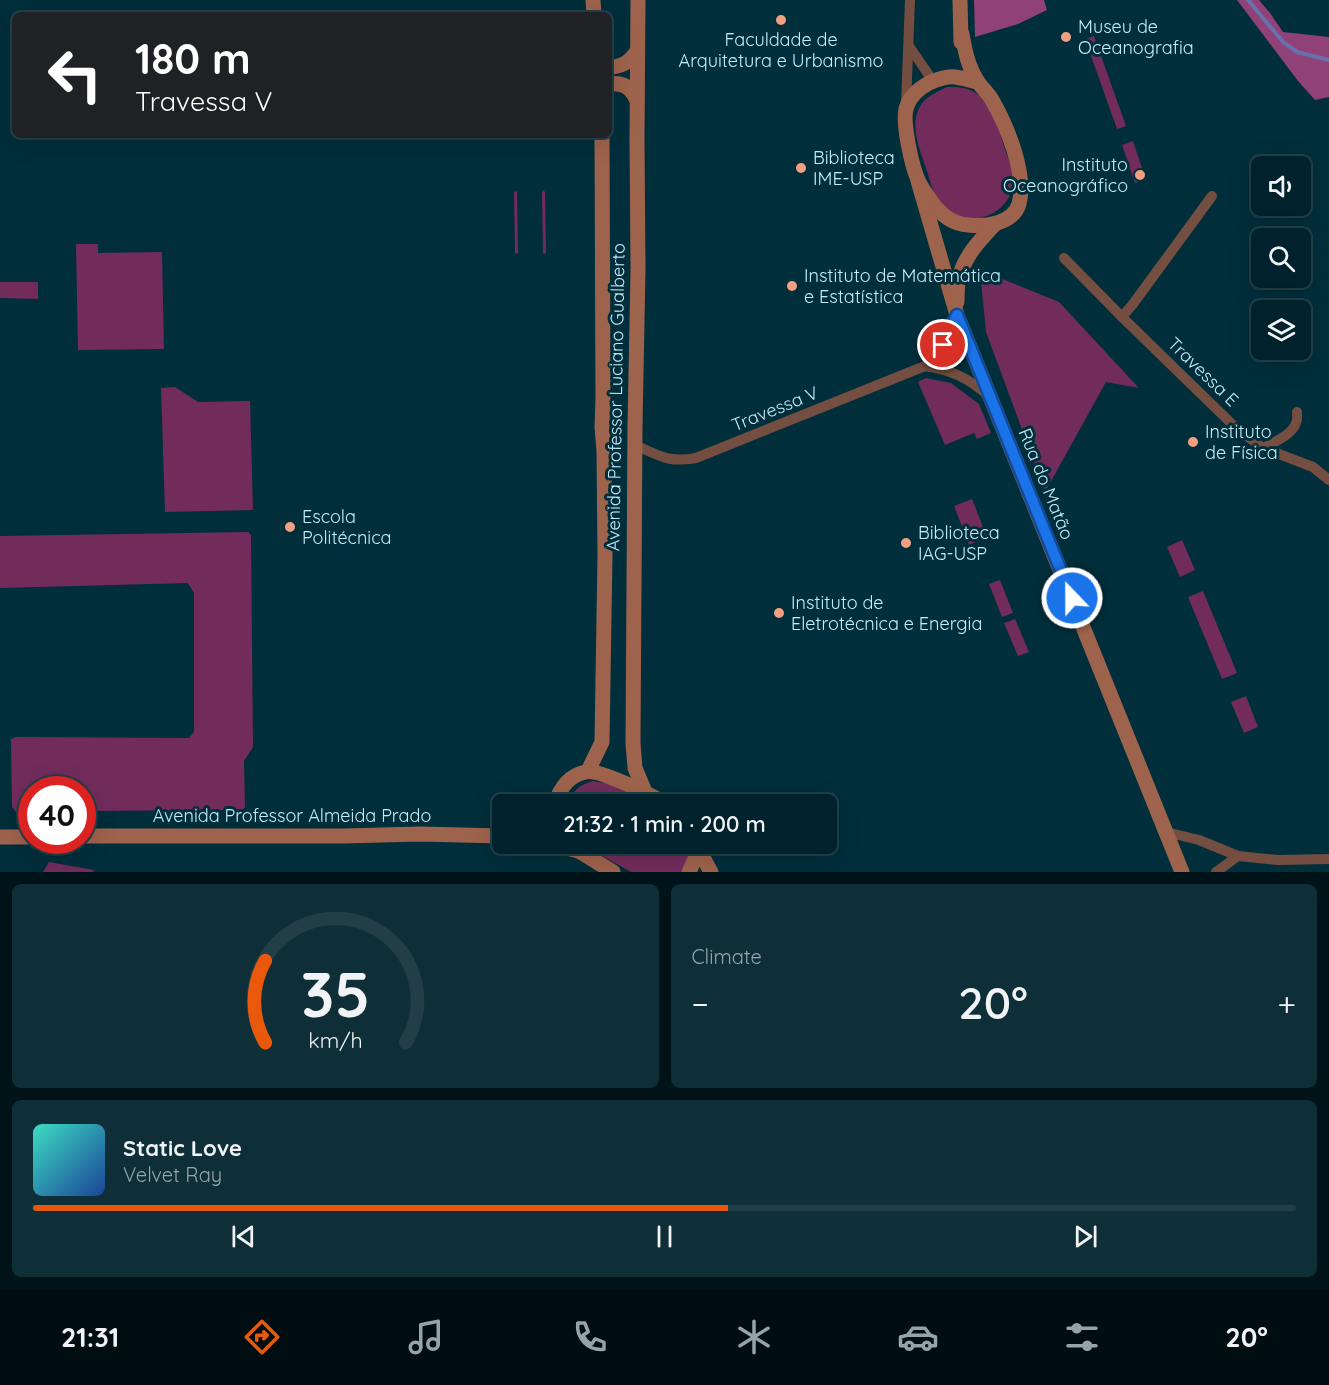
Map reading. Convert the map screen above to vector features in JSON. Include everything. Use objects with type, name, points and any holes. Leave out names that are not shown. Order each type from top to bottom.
[{"type":"street","name":"Avenida Professor Luciano Gualberto","points":[[638,0],[638,269],[633,743],[635,768],[645,792]]},
{"type":"street","points":[[910,0],[906,134],[918,181],[934,205],[950,221],[963,225],[983,226],[995,224],[1014,212],[1018,205],[1020,191],[1019,164],[991,98],[977,82],[968,60],[962,34]]},
{"type":"street","points":[[953,77],[960,64],[962,34],[960,0]]},
{"type":"street","points":[[909,45],[933,81]]},
{"type":"street","points":[[612,67],[626,64],[637,51]]},
{"type":"street","points":[[906,106],[919,89],[933,81],[953,77],[977,82]]},
{"type":"street","points":[[612,84],[626,86],[635,95],[637,101]]},
{"type":"street","name":"Avenida Professor Luciano Gualberto","points":[[588,771],[602,742],[605,555],[602,427],[602,138]]},
{"type":"street","name":"Rua do Matão","points":[[918,181],[956,313],[1182,872]]},
{"type":"street","points":[[1122,317],[1212,196]]},
{"type":"street","name":"Rua do Matão","points":[[956,313],[961,270],[974,247],[995,224]]},
{"type":"street","name":"Travessa E","points":[[1064,258],[1235,426],[1263,448],[1313,467],[1329,480]]},
{"type":"street","points":[[956,313],[943,345],[926,366],[959,375],[975,384],[989,396]]},
{"type":"street","name":"Travessa V","points":[[635,446],[665,458],[681,461],[696,458],[926,366]]},
{"type":"street","points":[[1263,448],[1290,431],[1296,424],[1297,412]]},
{"type":"street","points":[[558,794],[572,777],[588,771],[616,779],[649,794]]},
{"type":"street","points":[[1166,832],[1199,840],[1238,856],[1278,860],[1329,860]]},
{"type":"street","name":"Avenida Professor Almeida Prado","points":[[96,836],[420,834],[492,836]]},
{"type":"street","points":[[0,837],[18,837]]},
{"type":"street","points":[[586,854],[613,872]]},
{"type":"street","points":[[689,872],[695,854]]},
{"type":"street","points":[[702,854],[711,872]]},
{"type":"street","points":[[1216,872],[1238,856]]},
{"type":"shaded area","points":[[974,0],[1044,0],[1047,10],[1018,24],[975,37]]},
{"type":"shaded area","points":[[1237,0],[1259,0],[1283,32],[1329,37],[1329,97],[1315,100]]},
{"type":"shaded area","points":[[1094,36],[1126,126],[1117,129],[1085,39]]},
{"type":"shaded area","points":[[947,87],[970,90],[983,99],[996,122],[1013,172],[1010,195],[1004,204],[996,212],[975,219],[963,218],[952,213],[936,197],[916,136],[916,118],[923,102],[934,93]]},
{"type":"shaded area","points":[[1133,141],[1146,180],[1135,183],[1122,145]]},
{"type":"shaded area","points":[[543,190],[545,192],[546,253],[544,254],[542,192]]},
{"type":"shaded area","points":[[516,191],[518,253],[516,254],[514,192]]},
{"type":"shaded area","points":[[76,244],[98,244],[98,253],[162,252],[164,349],[78,350]]},
{"type":"shaded area","points":[[990,274],[1059,302],[1139,388],[1106,382],[1045,492],[986,332],[981,281]]},
{"type":"shaded area","points":[[0,282],[38,282],[38,299],[0,298]]},
{"type":"shaded area","points":[[926,378],[951,383],[979,404],[991,433],[977,439],[974,433],[945,445],[918,382]]},
{"type":"shaded area","points":[[175,387],[198,402],[250,401],[253,510],[165,512],[161,388]]},
{"type":"shaded area","points":[[972,499],[987,537],[969,545],[954,506]]},
{"type":"shaded area","points":[[248,532],[251,535],[253,747],[244,761],[245,807],[242,810],[96,811],[96,776],[18,776],[18,812],[16,812],[12,807],[11,739],[16,737],[189,738],[194,732],[194,593],[188,583],[0,588],[0,536]]},
{"type":"shaded area","points":[[1182,540],[1195,570],[1180,577],[1167,547]]},
{"type":"shaded area","points":[[1000,580],[1013,613],[1002,617],[989,584]]},
{"type":"shaded area","points":[[1203,591],[1237,673],[1222,679],[1188,597]]},
{"type":"shaded area","points":[[1015,619],[1029,652],[1018,656],[1004,623]]},
{"type":"shaded area","points":[[1246,696],[1258,727],[1244,733],[1231,702]]},
{"type":"shaded area","points":[[593,781],[616,785],[632,794],[572,794],[584,784]]},
{"type":"shaded area","points":[[599,854],[691,854],[689,862],[681,872],[631,872]]},
{"type":"shaded area","points":[[49,862],[94,870],[93,872],[43,872]]},
{"type":"waterway","points":[[1248,0],[1283,42],[1297,52],[1329,60]]},
{"type":"place","name":"Faculdade de Arquitetura e Urbanismo","points":[[781,20]]},
{"type":"place","name":"Museu de Oceanografia","points":[[1066,37]]},
{"type":"place","name":"Biblioteca IME-USP","points":[[801,168]]},
{"type":"place","name":"Instituto Oceanográfico","points":[[1140,175]]},
{"type":"place","name":"Instituto de Matemática e Estatística","points":[[792,286]]},
{"type":"place","name":"Instituto de Física","points":[[1193,442]]},
{"type":"place","name":"Escola Politécnica","points":[[290,527]]},
{"type":"place","name":"Biblioteca IAG-USP","points":[[906,543]]},
{"type":"place","name":"Instituto de Eletrotécnica e Energia","points":[[779,613]]},
{"type":"route","points":[[943,345],[957,315],[1072,598]]}]
